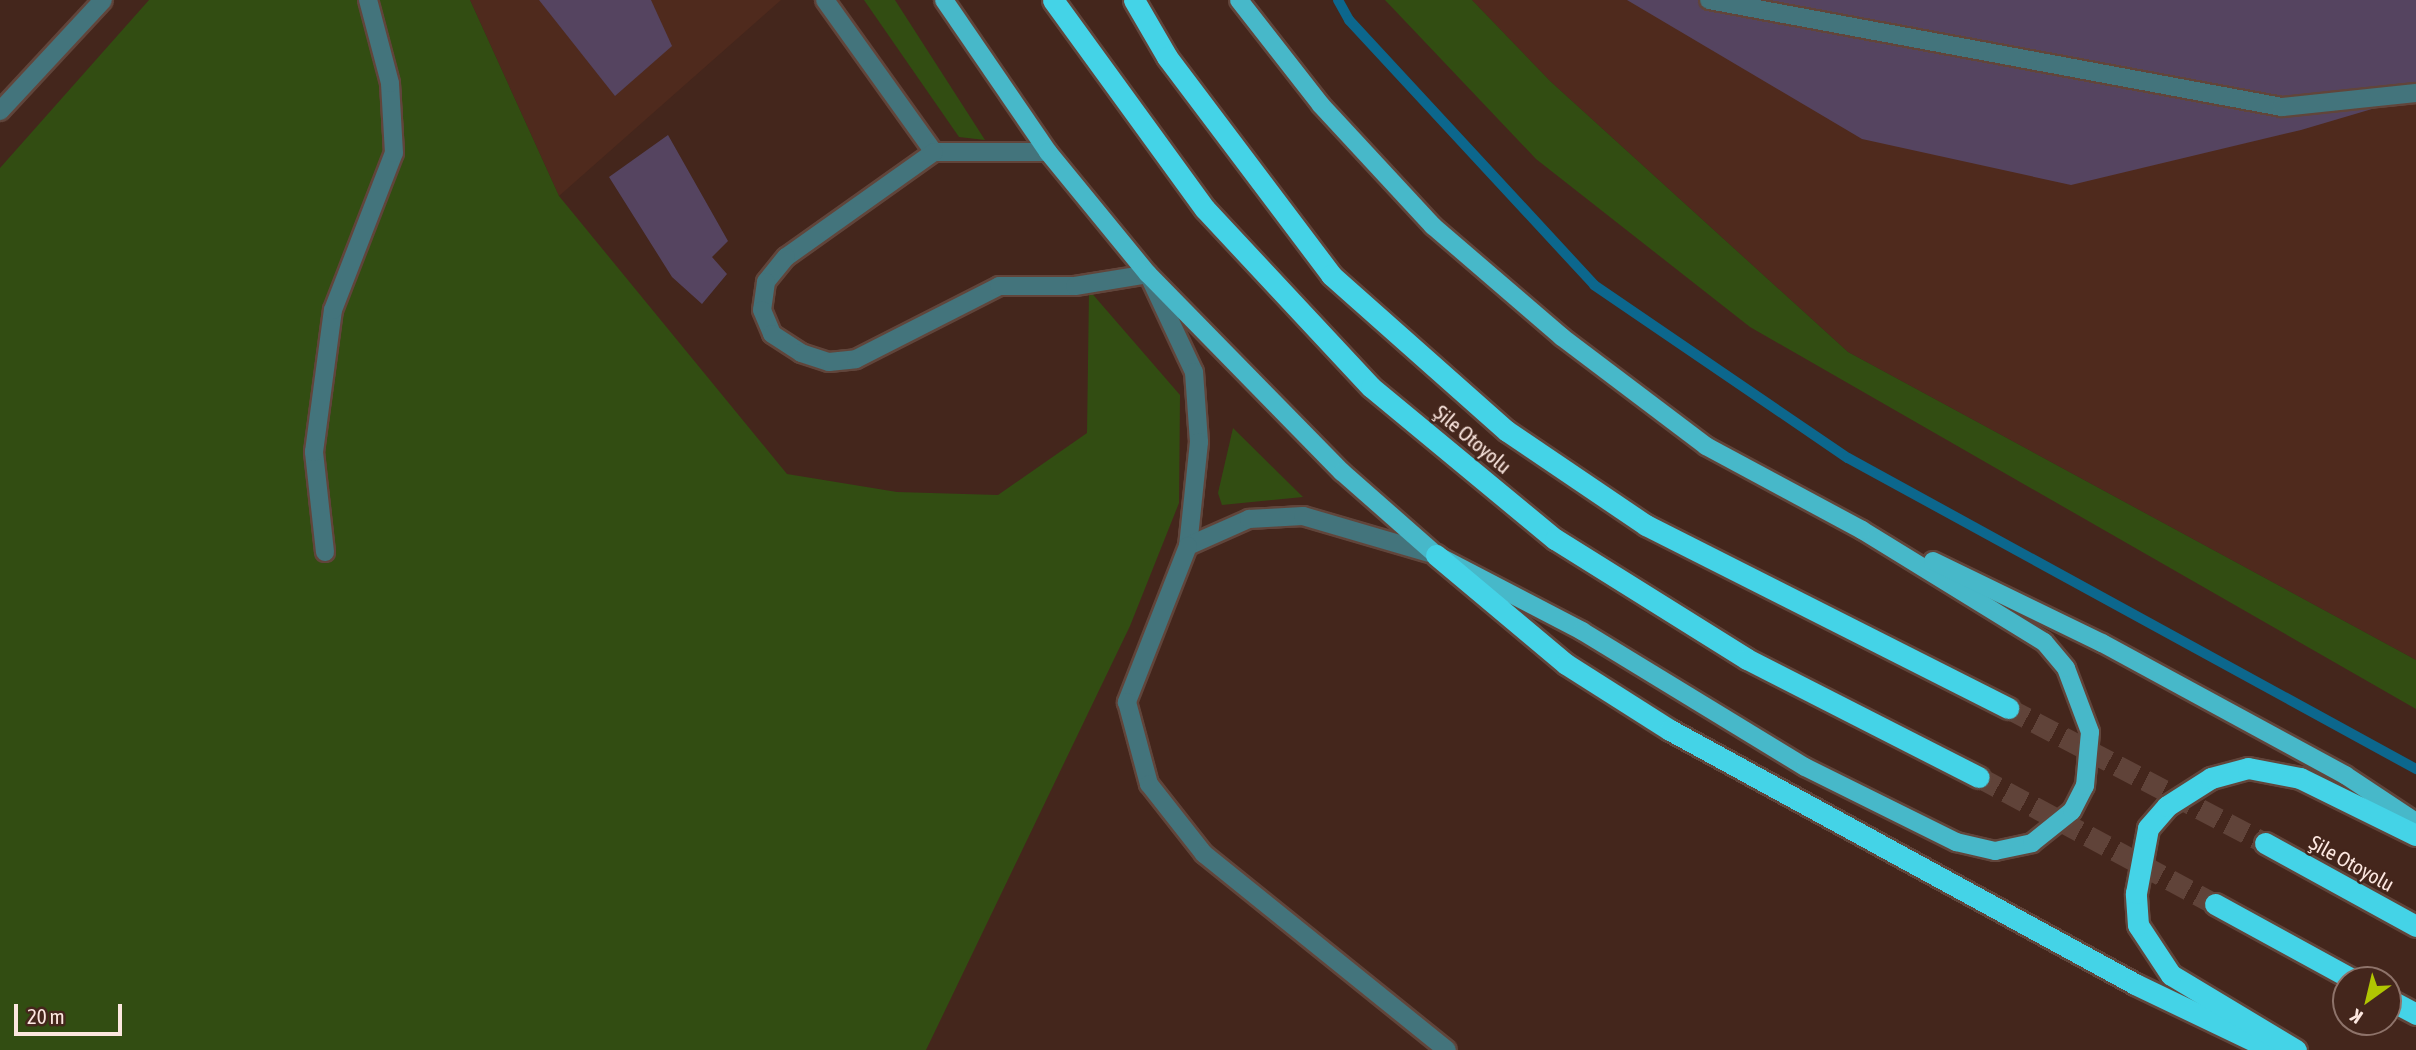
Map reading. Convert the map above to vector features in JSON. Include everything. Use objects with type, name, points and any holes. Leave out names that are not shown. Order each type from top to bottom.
[{"type":"highway","name":"Şile Otoyolu","points":[[1053,0],[1205,209],[1371,387],[1555,540],[1747,659],[1979,777]]},
{"type":"highway","name":"Şile Otoyolu","points":[[1134,0],[1167,57],[1331,275],[1507,431],[1646,525],[2008,708]]},
{"type":"highway","points":[[1436,555],[1566,664],[1670,730],[2135,984],[2273,1050]]},
{"type":"highway","points":[[2296,1050],[2171,975],[2144,935],[2138,925],[2136,893],[2148,828],[2167,806],[2211,778],[2248,768],[2300,778],[2416,835]]},
{"type":"highway","name":"Şile Otoyolu","points":[[2265,843],[2416,926]]},
{"type":"highway","points":[[2215,904],[2332,968]]},
{"type":"main road","points":[[944,0],[1048,152],[1148,274],[1342,472],[1436,555],[1582,631],[1734,726],[1912,822],[1956,842],[1995,851],[2032,843],[2050,832],[2072,811],[2090,763],[2088,722],[2066,667],[2044,642],[1977,597],[1862,530],[1706,446],[1562,338],[1433,226],[1321,105],[1239,0]]},
{"type":"main road","points":[[1862,530],[1987,584],[2102,643],[2345,775],[2416,822]]},
{"type":"street","points":[[0,111],[103,0]]},
{"type":"street","points":[[325,552],[314,452],[333,310],[394,153],[390,83],[368,0]]},
{"type":"street","points":[[825,0],[934,152]]},
{"type":"street","points":[[1709,0],[2282,107],[2416,93]]},
{"type":"street","points":[[1048,152],[934,152],[786,257],[766,282],[762,310],[772,334],[801,353],[829,362],[856,359],[999,286],[1075,286],[1148,274],[1194,372],[1199,442],[1188,546],[1126,702],[1149,784],[1204,854],[1447,1050]]},
{"type":"street","points":[[1188,546],[1250,519],[1303,516],[1436,555]]},
{"type":"shaded area","points":[[470,0],[781,0],[559,196]]},
{"type":"shaded area","points":[[1472,0],[2416,0],[2416,660],[1848,352],[1550,81]]},
{"type":"green space","points":[[149,0],[470,0],[559,196],[787,474],[897,492],[998,495],[1087,433],[1089,290],[1180,395],[1179,503],[1130,626],[926,1050],[0,1050],[0,168]]},
{"type":"green space","points":[[864,0],[895,0],[985,140],[959,137]]},
{"type":"green space","points":[[1385,0],[1472,0],[1550,81],[1848,352],[2416,660],[2416,709],[1750,327],[1536,159]]},
{"type":"green space","points":[[1233,428],[1303,497],[1222,505],[1218,493]]},
{"type":"building","points":[[539,0],[651,0],[672,46],[615,96]]},
{"type":"building","points":[[1627,0],[2416,0],[2416,96],[2301,130],[2071,185],[1862,139]]},
{"type":"building","points":[[668,135],[728,241],[712,257],[727,274],[702,304],[672,277],[609,177]]},
{"type":"waterway","points":[[1338,0],[1349,20],[1594,285],[1848,458],[2416,769]]},
{"type":"tunnel","points":[[2008,708],[2265,843]]},
{"type":"tunnel","points":[[1979,777],[2215,904]]}]
